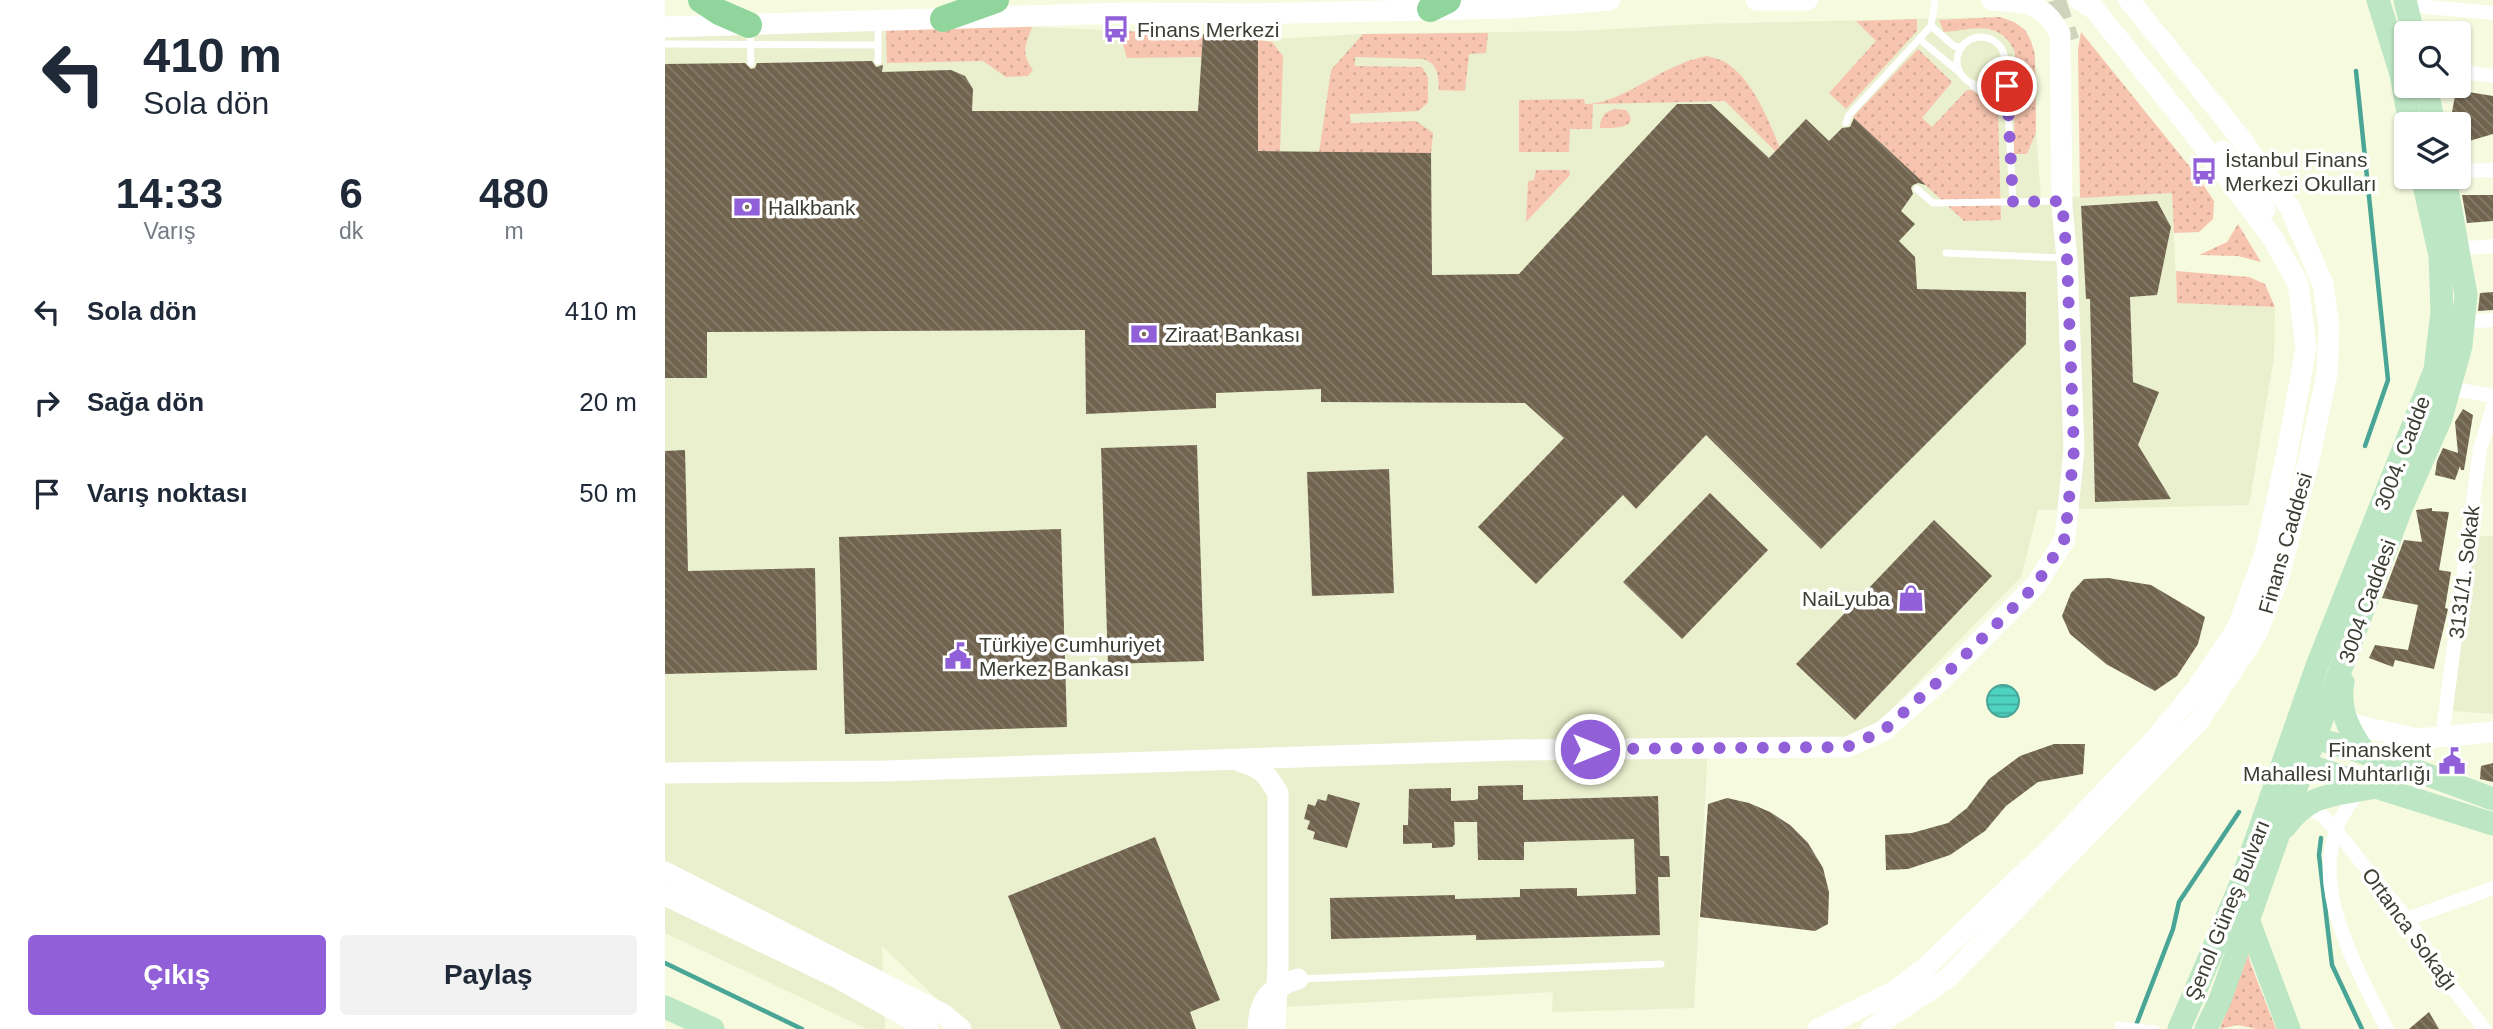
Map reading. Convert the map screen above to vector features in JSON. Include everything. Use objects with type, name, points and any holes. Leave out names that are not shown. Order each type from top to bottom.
[{"type":"highway","points":[[701,0],[750,34]]},
{"type":"highway","points":[[943,19],[996,0]]},
{"type":"main road","points":[[2378,0],[2401,74],[2408,112]]},
{"type":"main road","points":[[2405,2],[2410,21]]},
{"type":"main road","name":"3004. Cadde","points":[[2299,720],[2317,666],[2435,370],[2442,312],[2440,255],[2425,189]]},
{"type":"main road","points":[[2447,189],[2466,295],[2463,322]]},
{"type":"main road","name":"3004 Caddesi","points":[[2277,839],[2301,755],[2348,652],[2402,506],[2441,418],[2461,346],[2463,322]]},
{"type":"main road","points":[[2348,652],[2340,697],[2344,717],[2355,740],[2365,752]]},
{"type":"main road","name":"3004 Caddesi","points":[[2274,791],[2301,755],[2299,720]]},
{"type":"main road","points":[[2301,755],[2365,752],[2493,799]]},
{"type":"main road","points":[[2301,755],[2370,788],[2493,824]]},
{"type":"main road","points":[[2277,839],[2297,812],[2326,794],[2370,788]]},
{"type":"main road","name":"Şenol Güneş Bulvarı","points":[[2179,1029],[2238,891],[2274,791]]},
{"type":"main road","name":"Şenol Güneş Bulvarı","points":[[2206,1029],[2220,1000],[2277,839]]},
{"type":"main road","points":[[2249,922],[2289,1029]]},
{"type":"main road","points":[[670,1010],[694,1029]]},
{"type":"main road","points":[[670,1010],[713,1029]]},
{"type":"street","points":[[1249,14],[1275,0]]},
{"type":"street","points":[[665,27],[750,34],[878,21],[1126,13],[1249,14],[1439,4],[1510,8],[1610,0]]},
{"type":"street","points":[[1756,0],[1807,0]]},
{"type":"street","points":[[665,773],[885,771],[1511,750],[1847,747],[1883,731],[1942,678],[2036,585],[2065,538],[2074,450],[2067,259],[2062,201],[2060,34],[2053,21],[2039,8],[2019,2],[1991,0]]},
{"type":"street","name":"Finans Caddesi","points":[[2079,0],[2094,9],[2175,109],[2272,237],[2298,283]]},
{"type":"street","name":"Finans Caddesi","points":[[1818,1029],[1893,992],[1925,968],[2053,846],[2155,738],[2195,691],[2237,629],[2265,554],[2306,348],[2298,283],[2284,242],[2250,185],[2106,0]]},
{"type":"street","name":"Finans Caddesi","points":[[1871,1029],[1948,978],[2198,722],[2256,635],[2279,578],[2308,464],[2327,374],[2329,326],[2323,284],[2290,208],[2242,140],[2129,0]]},
{"type":"street","points":[[2405,2],[2493,13]]},
{"type":"street","points":[[2067,259],[2071,207],[2070,47]]},
{"type":"street","points":[[2471,73],[2493,76]]},
{"type":"street","points":[[2471,171],[2493,170]]},
{"type":"street","points":[[2458,249],[2493,246]]},
{"type":"street","points":[[2463,322],[2493,320]]},
{"type":"street","points":[[2449,388],[2493,396]]},
{"type":"street","name":"3131/1. Sokak","points":[[2442,738],[2480,449],[2493,407]]},
{"type":"street","points":[[2344,717],[2355,725],[2418,739],[2493,732]]},
{"type":"street","points":[[1233,759],[1257,766],[1269,777],[1278,793],[1283,982],[1275,1029]]},
{"type":"street","points":[[2370,788],[2346,806],[2335,829],[2329,874],[2341,934],[2387,1029]]},
{"type":"street","name":"Ortanca Sokağı","points":[[2297,812],[2311,810],[2321,814],[2335,829],[2407,919],[2447,981],[2485,1029]]},
{"type":"street","points":[[665,872],[728,915],[928,1029]]},
{"type":"street","points":[[2407,919],[2493,888]]},
{"type":"street","points":[[665,895],[728,915],[943,1014],[961,1029]]},
{"type":"street","points":[[1258,1029],[1263,1000],[1283,982]]},
{"type":"lane","points":[[1846,123],[1849,115],[1931,26],[1935,0]]},
{"type":"lane","points":[[878,21],[878,61]]},
{"type":"lane","points":[[1931,26],[1954,46],[1962,47]]},
{"type":"lane","points":[[665,44],[750,34],[878,45]]},
{"type":"lane","points":[[750,34],[751,63]]},
{"type":"lane","points":[[1958,71],[1958,54],[1962,47],[1974,38],[1989,38],[2001,48],[2005,62],[2013,202]]},
{"type":"lane","points":[[1919,39],[1970,83],[2008,109]]},
{"type":"lane","points":[[1970,83],[1986,85],[1994,82],[2000,76],[2005,62]]},
{"type":"lane","points":[[1917,189],[1933,203],[2062,201]]},
{"type":"lane","points":[[1946,253],[2067,259]]},
{"type":"lane","points":[[1283,982],[1661,964]]},
{"type":"lane","points":[[2118,1026],[2156,1029]]},
{"type":"shaded area","points":[[2000,17],[2025,30],[2035,55],[2036,132],[2041,198],[2172,193],[2177,303],[2275,307],[2274,357],[2249,505],[2038,510],[2021,577],[1883,718],[1852,739],[1708,744],[1694,1008],[1552,1012],[1553,992],[1249,1009],[1249,1029],[968,1029],[882,946],[885,1029],[867,1029],[665,933],[665,34],[1032,27],[1203,34],[1258,40],[1363,34],[1579,31],[1700,24]]},
{"type":"shaded area","points":[[2000,17],[2025,30],[2035,55],[2036,132],[2027,154],[2014,154],[2015,52],[2009,42],[1994,30],[1985,28],[1944,32],[1939,20]]},
{"type":"shaded area","points":[[1917,19],[1917,31],[1846,109],[1829,93],[1876,41],[1856,21]]},
{"type":"shaded area","points":[[1032,27],[1025,49],[1033,70],[1028,76],[1006,77],[983,61],[887,63],[886,30]]},
{"type":"shaded area","points":[[1124,31],[1203,34],[1202,57],[1127,58],[1123,45]]},
{"type":"shaded area","points":[[2081,32],[2198,177],[2214,201],[2213,219],[2199,232],[2174,233],[2172,193],[2080,198],[2078,50]]},
{"type":"shaded area","points":[[1488,33],[1486,53],[1469,54],[1465,91],[1439,90],[1435,67],[1423,59],[1355,57],[1355,66],[1422,67],[1428,77],[1428,102],[1419,111],[1350,114],[1351,123],[1416,121],[1433,133],[1431,153],[1319,153],[1331,70],[1363,34]]},
{"type":"shaded area","points":[[1258,40],[1272,42],[1283,56],[1280,152],[1258,151]]},
{"type":"shaded area","points":[[1918,49],[1952,82],[1922,118],[1932,127],[1967,90],[1972,90],[1998,111],[2001,220],[1964,221],[1853,117]]},
{"type":"shaded area","points":[[1707,56],[1726,63],[1746,81],[1760,103],[1781,150],[1776,152],[1725,101],[1593,104],[1592,129],[1570,129],[1569,152],[1519,152],[1519,100],[1584,99],[1585,104],[1597,103],[1622,94],[1684,63]]},
{"type":"shaded area","points":[[1615,109],[1626,110],[1630,116],[1628,124],[1600,128],[1603,116]]},
{"type":"shaded area","points":[[1536,170],[1569,170],[1570,175],[1526,222],[1528,181],[1534,180]]},
{"type":"shaded area","points":[[2238,224],[2261,262],[2238,256],[2199,255],[2227,242]]},
{"type":"shaded area","points":[[2176,271],[2249,277],[2265,284],[2275,307],[2177,303]]},
{"type":"shaded area","points":[[2472,536],[2493,536],[2493,714],[2453,711]]},
{"type":"shaded area","points":[[2248,953],[2276,1029],[2237,1025],[2220,1029]]},
{"type":"water","points":[[2003,685],[2014,690],[2019,701],[2014,712],[2003,717],[1992,712],[1987,701],[1992,690]]},
{"type":"building","points":[[1203,34],[1258,40],[1258,151],[1431,153],[1432,275],[1519,274],[1677,104],[1711,104],[1769,158],[1806,119],[1829,141],[1842,128],[1850,127],[1854,118],[1926,185],[1913,185],[1913,194],[1901,211],[1915,224],[1899,241],[1915,257],[1917,289],[2026,292],[2026,344],[1821,549],[1706,435],[1636,509],[1623,495],[1536,584],[1478,527],[1564,438],[1525,403],[1321,402],[1321,389],[1216,393],[1216,408],[1086,414],[1085,330],[707,332],[707,378],[665,378],[665,64],[745,63],[751,69],[755,68],[757,63],[872,61],[876,67],[883,65],[882,72],[951,70],[965,76],[973,89],[972,111],[1198,111]]},
{"type":"building","points":[[2471,92],[2493,96],[2493,134],[2471,140],[2471,112],[2452,112],[2455,98],[2471,98]]},
{"type":"building","points":[[2462,195],[2493,195],[2493,221],[2467,223]]},
{"type":"building","points":[[2157,201],[2171,227],[2157,295],[2130,297],[2133,382],[2159,392],[2138,445],[2171,499],[2095,502],[2090,299],[2086,299],[2081,206]]},
{"type":"building","points":[[2493,292],[2493,310],[2478,311],[2480,293]]},
{"type":"building","points":[[2463,409],[2473,415],[2464,470],[2461,470],[2460,466],[2455,480],[2435,475],[2443,448],[2458,453],[2455,422]]},
{"type":"building","points":[[1197,445],[1204,661],[1108,664],[1101,448]]},
{"type":"building","points":[[685,450],[688,571],[815,568],[817,670],[665,674],[665,451]]},
{"type":"building","points":[[1389,469],[1394,593],[1312,596],[1307,472]]},
{"type":"building","points":[[1710,493],[1768,550],[1682,639],[1623,582]]},
{"type":"building","points":[[2432,508],[2432,511],[2449,512],[2439,570],[2451,572],[2445,608],[2448,609],[2434,669],[2395,660],[2393,667],[2369,658],[2375,645],[2408,650],[2418,605],[2382,598],[2404,540],[2422,542],[2416,510]]},
{"type":"building","points":[[1934,520],[1992,576],[1855,720],[1796,664]]},
{"type":"building","points":[[1061,529],[1067,727],[845,734],[839,537]]},
{"type":"building","points":[[2108,578],[2151,585],[2205,617],[2198,644],[2177,676],[2155,691],[2106,664],[2070,634],[2062,616],[2071,593],[2084,579]]},
{"type":"building","points":[[2054,744],[2085,744],[2083,774],[2038,782],[2006,806],[1985,831],[1950,855],[1908,869],[1886,870],[1885,835],[1912,833],[1948,823],[1967,808],[1989,779],[2020,756]]},
{"type":"building","points":[[2493,763],[2493,782],[2480,779],[2481,766]]},
{"type":"building","points":[[1523,785],[1523,800],[1658,796],[1660,856],[1669,856],[1670,877],[1658,877],[1660,935],[1476,940],[1476,935],[1331,939],[1330,898],[1455,895],[1455,899],[1520,897],[1520,889],[1577,888],[1577,896],[1636,894],[1634,839],[1524,842],[1524,860],[1478,860],[1477,822],[1454,822],[1455,844],[1452,847],[1432,848],[1432,843],[1403,844],[1403,825],[1408,825],[1409,789],[1451,788],[1451,801],[1478,799],[1478,786]]},
{"type":"building","points":[[1328,794],[1360,803],[1347,848],[1313,839],[1315,832],[1307,829],[1310,821],[1304,819],[1308,804],[1315,806],[1318,799],[1326,801]]},
{"type":"building","points":[[1727,798],[1770,812],[1790,825],[1808,843],[1823,868],[1829,892],[1828,924],[1815,931],[1700,917],[1708,804]]},
{"type":"building","points":[[1155,837],[1220,1000],[1190,1012],[1196,1029],[1061,1029],[1008,896]]},
{"type":"building","points":[[2429,1012],[2439,1029],[2409,1029]]},
{"type":"waterway","points":[[2356,71],[2388,380],[2365,446]]},
{"type":"waterway","points":[[2135,1028],[2173,929],[2179,902],[2239,812]]},
{"type":"waterway","points":[[2321,838],[2319,855],[2332,965],[2362,1029]]},
{"type":"waterway","points":[[665,963],[802,1029]]},
{"type":"tunnel","points":[[2055,0],[2069,41]]},
{"type":"place","name":"Finans Merkezi","points":[[1116,29]]},
{"type":"place","name":"İstanbul Finans Merkezi Okulları","points":[[2204,171]]},
{"type":"place","name":"Halkbank","points":[[747,207]]},
{"type":"place","name":"Ziraat Bankası","points":[[1144,334]]},
{"type":"place","name":"NaiLyuba","points":[[1911,598]]},
{"type":"place","name":"Türkiye Cumhuriyet Merkez Bankası","points":[[958,656]]},
{"type":"place","name":"Finanskent Mahallesi Muhtarlığı","points":[[2452,761]]},
{"type":"route","points":[[1590,749],[1847,747],[1883,731],[1942,678],[2036,585],[2065,538],[2074,450],[2067,259],[2062,201],[2013,202],[2007,86]]}]
